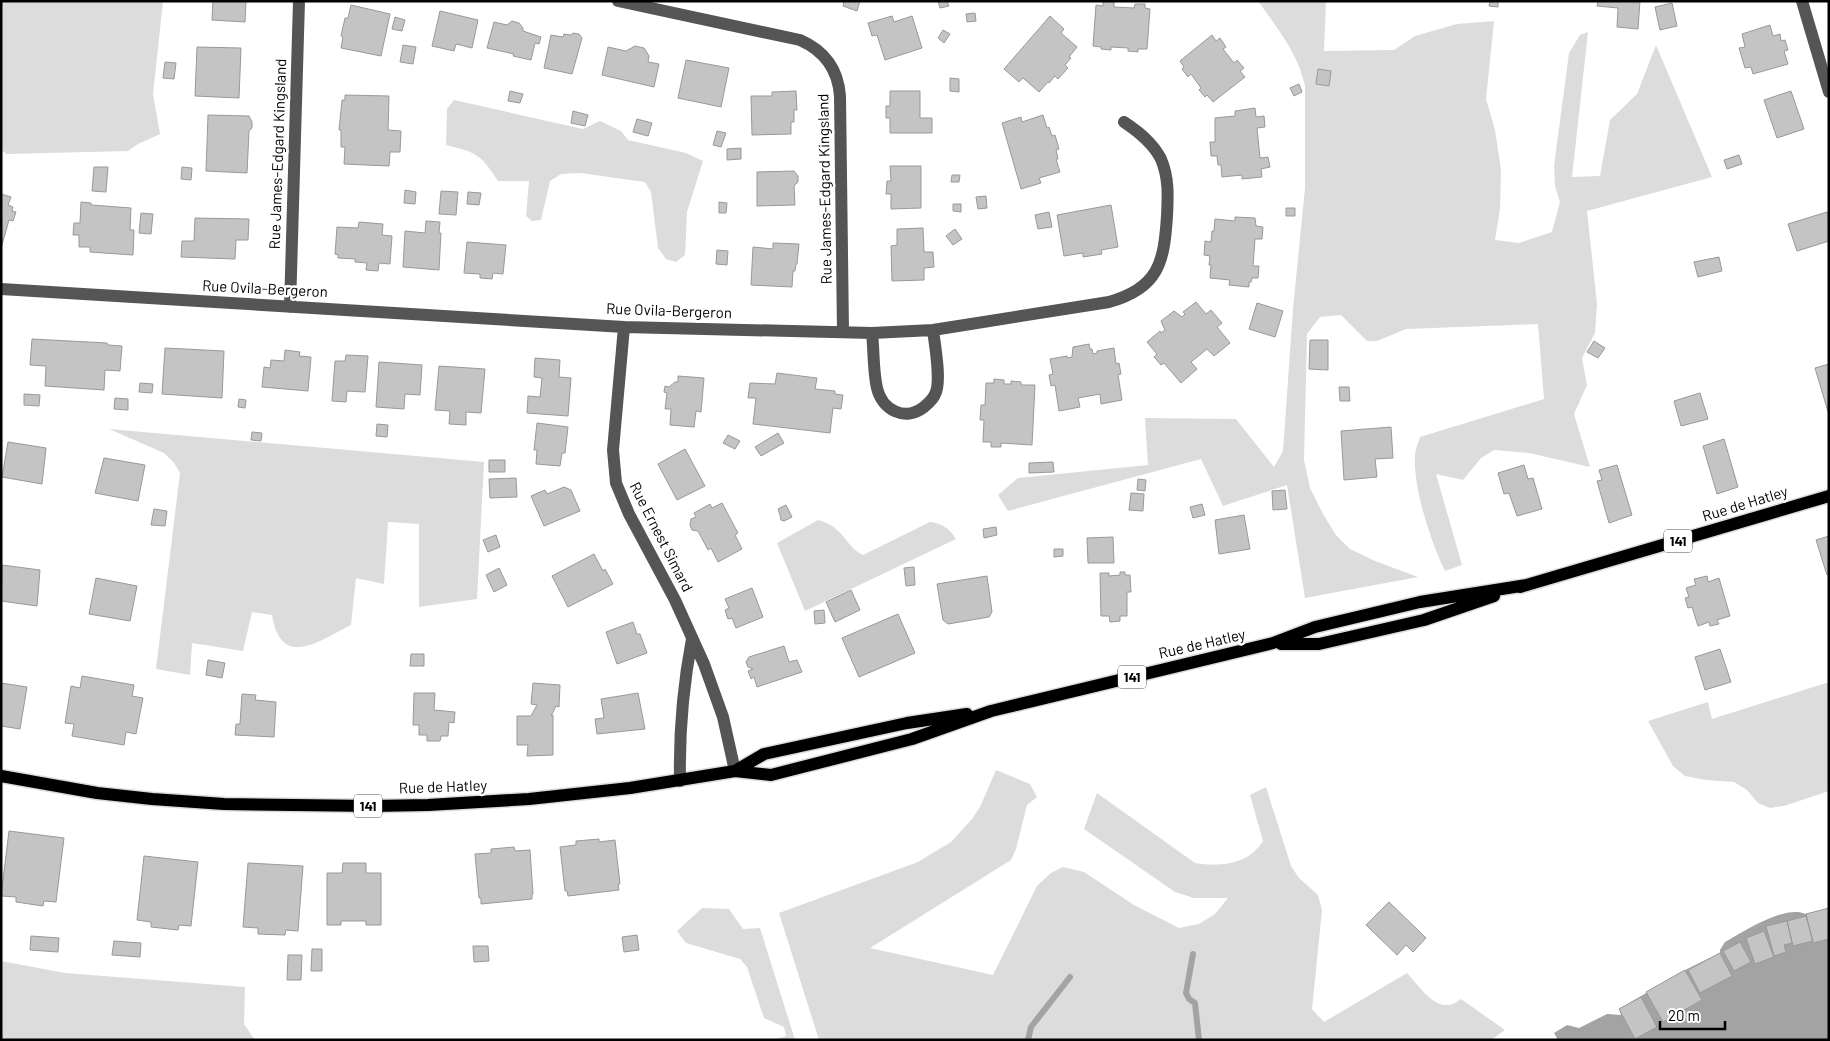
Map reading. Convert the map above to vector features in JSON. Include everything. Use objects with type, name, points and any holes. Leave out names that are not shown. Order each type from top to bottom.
[{"type":"main road","name":"Rue de Hatley","points":[[1273,643],[1319,644],[1424,620],[1527,585],[1829,496]]},
{"type":"main road","name":"Rue de Hatley","points":[[735,771],[764,754],[906,722],[992,711],[1273,643],[1315,627],[1420,602],[1527,585]]},
{"type":"main road","name":"Rue de Hatley","points":[[1,776],[97,793],[224,804],[317,806],[428,805],[504,801],[580,794],[680,781],[735,771],[770,775],[912,740],[992,711]]},
{"type":"street","name":"Rue James-Edgard Kingsland","points":[[290,307],[299,1]]},
{"type":"street","name":"Rue James-Edgard Kingsland","points":[[618,1],[800,40],[821,52],[830,61],[839,84],[840,96],[843,332]]},
{"type":"street","points":[[1802,1],[1829,92]]},
{"type":"street","name":"Rue Ovila-Bergeron","points":[[1,289],[624,327],[872,333],[933,330],[1109,302],[1137,291],[1148,282],[1157,270],[1162,256],[1169,192],[1166,175],[1156,151],[1139,131],[1124,122]]},
{"type":"street","name":"Rue Ernest Simard","points":[[624,327],[613,450],[616,483],[629,514],[675,600],[717,699],[730,744],[735,771]]},
{"type":"street","points":[[872,333],[877,388],[881,397],[891,408],[902,414],[913,414],[930,402],[936,393],[938,382],[933,330]]},
{"type":"street","points":[[680,781],[681,709],[692,639]]},
{"type":"shaded area","points":[[1,1],[163,1],[153,94],[160,134],[128,151],[6,154],[1,149]]},
{"type":"shaded area","points":[[1258,1],[1326,1],[1324,51],[1394,50],[1415,36],[1457,24],[1494,21],[1486,99],[1495,130],[1501,170],[1500,209],[1495,240],[1519,243],[1552,232],[1560,202],[1555,186],[1554,166],[1569,53],[1580,35],[1588,32],[1572,177],[1600,176],[1610,120],[1637,94],[1656,45],[1712,177],[1587,211],[1597,304],[1595,333],[1582,358],[1587,385],[1574,414],[1590,467],[1529,453],[1494,450],[1481,458],[1463,480],[1436,474],[1462,565],[1445,571],[1424,515],[1417,483],[1415,454],[1420,437],[1544,399],[1538,324],[1406,329],[1377,341],[1367,341],[1341,315],[1320,317],[1307,334],[1304,460],[1310,488],[1336,535],[1350,549],[1375,561],[1418,577],[1305,598],[1287,485],[1223,506],[1201,459],[1008,511],[998,495],[1018,478],[1148,465],[1145,418],[1236,419],[1274,467],[1283,451],[1293,309],[1305,188],[1305,86],[1292,52]]},
{"type":"shaded area","points":[[454,100],[583,129],[600,121],[621,131],[628,140],[686,153],[703,161],[687,212],[685,255],[676,262],[666,259],[658,248],[651,192],[645,182],[580,173],[561,174],[550,181],[541,220],[532,221],[526,216],[529,181],[498,181],[487,165],[477,156],[465,150],[446,145],[447,109]]},
{"type":"shaded area","points":[[109,429],[484,462],[477,599],[419,607],[419,524],[388,522],[384,584],[356,578],[351,625],[314,643],[303,647],[293,647],[284,642],[277,632],[272,615],[252,612],[243,651],[192,643],[190,675],[156,669],[180,473],[174,463],[164,453]]},
{"type":"shaded area","points":[[818,520],[834,527],[855,550],[863,555],[930,522],[945,527],[956,539],[805,611],[777,543]]},
{"type":"shaded area","points":[[1829,682],[1829,791],[1784,806],[1770,808],[1758,803],[1747,790],[1734,782],[1685,776],[1673,766],[1648,721],[1708,702],[1712,719]]},
{"type":"shaded area","points":[[996,770],[1030,784],[1037,797],[1027,805],[1016,849],[1011,860],[870,948],[993,975],[1037,886],[1051,873],[1063,867],[1084,872],[1134,905],[1179,928],[1199,924],[1215,914],[1228,898],[1194,898],[1175,892],[1084,829],[1097,793],[1195,863],[1214,865],[1241,860],[1257,849],[1263,841],[1250,795],[1266,787],[1291,866],[1299,878],[1318,895],[1322,910],[1312,1009],[1324,1022],[1407,973],[1431,999],[1445,1005],[1453,1004],[1461,999],[1505,1030],[1491,1040],[819,1040],[779,913],[918,862],[951,842],[980,807]]},
{"type":"shaded area","points":[[702,908],[729,909],[743,929],[760,928],[795,1040],[773,1040],[786,1036],[784,1027],[764,1018],[747,967],[740,959],[686,943],[677,931]]},
{"type":"shaded area","points":[[1829,908],[1829,1040],[1558,1040],[1554,1033],[1567,1025],[1579,1028],[1607,1014],[1621,1015],[1619,1009],[1685,970],[1720,953],[1725,942],[1764,920],[1787,913],[1797,912],[1806,914]]},
{"type":"shaded area","points":[[1,961],[65,973],[245,987],[244,1024],[255,1040],[1,1040]]},
{"type":"building","points":[[213,1],[246,1],[245,22],[212,20]]},
{"type":"building","points":[[844,1],[860,1],[857,11],[843,6]]},
{"type":"building","points":[[938,1],[947,1],[949,6],[940,8]]},
{"type":"building","points":[[1103,1],[1114,2],[1114,7],[1134,8],[1135,4],[1145,4],[1145,8],[1150,9],[1147,49],[1138,49],[1138,52],[1128,51],[1128,48],[1111,47],[1111,50],[1093,46],[1096,5],[1103,6]]},
{"type":"building","points":[[1490,1],[1498,1],[1498,7],[1489,6]]},
{"type":"building","points":[[1598,1],[1640,1],[1638,29],[1617,27],[1618,8],[1597,6]]},
{"type":"building","points":[[1672,3],[1677,26],[1660,30],[1655,7]]},
{"type":"building","points":[[351,5],[390,14],[381,56],[341,48],[343,37],[341,36],[345,18],[348,18]]},
{"type":"building","points":[[440,11],[478,20],[472,48],[456,44],[454,51],[432,46]]},
{"type":"building","points":[[975,13],[976,21],[967,22],[966,14]]},
{"type":"building","points":[[892,16],[894,22],[912,16],[922,48],[885,60],[877,35],[872,36],[868,23]]},
{"type":"building","points":[[1050,16],[1064,29],[1061,33],[1077,47],[1065,65],[1068,68],[1058,79],[1055,76],[1039,92],[1023,78],[1019,82],[1004,69]]},
{"type":"building","points":[[395,17],[405,20],[402,31],[392,29]]},
{"type":"building","points":[[512,21],[519,23],[523,31],[541,37],[539,44],[535,43],[531,60],[487,48],[494,22],[507,25]]},
{"type":"building","points":[[1770,25],[1773,36],[1780,34],[1781,41],[1785,40],[1788,50],[1784,51],[1788,64],[1753,74],[1751,67],[1745,68],[1739,48],[1745,47],[1742,34]]},
{"type":"building","points":[[943,30],[950,34],[944,43],[938,38]]},
{"type":"building","points":[[573,33],[579,34],[582,38],[572,74],[544,68],[551,35],[563,37],[564,34],[571,35]]},
{"type":"building","points":[[1212,35],[1216,41],[1220,38],[1226,47],[1223,49],[1234,63],[1237,60],[1244,68],[1240,71],[1245,77],[1213,102],[1199,90],[1201,88],[1191,74],[1188,77],[1182,69],[1184,67],[1180,61]]},
{"type":"building","points":[[403,45],[416,47],[413,64],[400,62]]},
{"type":"building","points":[[635,46],[644,48],[649,56],[648,62],[659,64],[654,87],[602,75],[608,47],[626,51]]},
{"type":"building","points":[[197,47],[241,48],[239,98],[195,96]]},
{"type":"building","points":[[686,60],[729,68],[721,107],[678,98]]},
{"type":"building","points":[[165,62],[176,63],[174,79],[163,78]]},
{"type":"building","points":[[1318,69],[1331,71],[1329,86],[1316,84]]},
{"type":"building","points":[[950,78],[959,79],[959,92],[950,91]]},
{"type":"building","points":[[1299,84],[1302,92],[1294,96],[1290,88]]},
{"type":"building","points":[[510,91],[523,94],[520,103],[508,101]]},
{"type":"building","points":[[796,91],[797,110],[794,110],[794,122],[791,122],[791,134],[752,135],[751,96],[772,96],[772,92]]},
{"type":"building","points":[[890,91],[920,91],[920,118],[932,118],[932,133],[890,133],[890,118],[886,118],[886,106],[890,106]]},
{"type":"building","points":[[1791,91],[1804,129],[1777,138],[1764,100]]},
{"type":"building","points":[[345,95],[389,96],[388,130],[401,131],[400,152],[390,152],[389,166],[344,164],[345,147],[341,147],[341,130],[339,130],[342,100],[345,100]]},
{"type":"building","points":[[1255,108],[1256,117],[1264,116],[1265,127],[1257,128],[1260,158],[1268,157],[1270,167],[1261,169],[1262,177],[1242,179],[1242,175],[1222,177],[1221,165],[1218,165],[1217,156],[1211,156],[1210,142],[1215,142],[1215,118],[1235,116],[1235,111]]},
{"type":"building","points":[[573,111],[588,115],[585,126],[571,123]]},
{"type":"building","points":[[208,115],[249,116],[252,128],[249,131],[247,173],[206,171]]},
{"type":"building","points":[[1043,115],[1047,128],[1049,127],[1052,136],[1055,135],[1059,149],[1056,150],[1058,159],[1056,159],[1060,172],[1039,178],[1041,183],[1021,189],[1002,123],[1021,117],[1022,122]]},
{"type":"building","points":[[637,119],[652,123],[648,136],[633,132]]},
{"type":"building","points":[[717,131],[726,133],[721,147],[713,145]]},
{"type":"building","points":[[741,148],[741,159],[727,160],[727,149]]},
{"type":"building","points":[[1739,155],[1742,164],[1727,169],[1724,160]]},
{"type":"building","points":[[890,166],[921,166],[921,208],[891,209],[891,194],[886,194],[887,181],[891,181]]},
{"type":"building","points":[[94,167],[108,167],[106,192],[92,191]]},
{"type":"building","points":[[182,167],[192,168],[191,180],[181,179]]},
{"type":"building","points":[[794,171],[798,176],[798,182],[794,186],[795,205],[757,206],[757,172]]},
{"type":"building","points":[[952,175],[960,175],[959,182],[951,182]]},
{"type":"building","points":[[405,190],[416,192],[415,204],[404,203]]},
{"type":"building","points":[[441,191],[458,192],[456,215],[439,214]]},
{"type":"building","points":[[468,192],[481,193],[479,205],[467,204]]},
{"type":"building","points":[[1,194],[11,197],[8,205],[13,207],[12,211],[16,212],[13,221],[9,220],[2,245]]},
{"type":"building","points":[[986,196],[987,208],[978,209],[976,197]]},
{"type":"building","points":[[81,202],[91,203],[91,205],[131,208],[130,230],[134,230],[133,255],[90,252],[90,247],[79,247],[79,235],[73,235],[74,223],[80,223]]},
{"type":"building","points":[[719,202],[727,203],[726,213],[719,213]]},
{"type":"building","points":[[953,204],[961,204],[961,212],[953,211]]},
{"type":"building","points":[[1111,205],[1118,247],[1101,250],[1102,254],[1083,257],[1083,253],[1064,256],[1057,215]]},
{"type":"building","points":[[1286,208],[1295,208],[1295,216],[1286,216]]},
{"type":"building","points":[[1049,212],[1052,227],[1038,229],[1035,215]]},
{"type":"building","points":[[1827,212],[1829,219],[1829,241],[1797,251],[1788,224]]},
{"type":"building","points":[[141,213],[153,214],[151,234],[139,233]]},
{"type":"building","points":[[1235,217],[1255,218],[1256,226],[1263,227],[1262,239],[1255,239],[1253,266],[1259,266],[1258,278],[1252,278],[1251,282],[1249,282],[1249,287],[1229,285],[1230,280],[1210,278],[1210,256],[1204,255],[1205,241],[1211,242],[1215,219],[1235,221]]},
{"type":"building","points":[[195,218],[249,219],[248,240],[236,240],[235,259],[181,257],[182,241],[194,241]]},
{"type":"building","points":[[426,221],[440,222],[439,270],[403,267],[405,231],[425,233]]},
{"type":"building","points":[[359,222],[383,224],[382,235],[392,236],[390,264],[379,263],[378,271],[366,270],[367,263],[355,262],[355,259],[338,258],[338,255],[335,254],[337,227],[358,228]]},
{"type":"building","points":[[923,228],[924,252],[933,252],[934,267],[924,268],[924,280],[892,281],[891,246],[897,245],[897,229]]},
{"type":"building","points":[[955,229],[962,239],[953,245],[946,236]]},
{"type":"building","points":[[467,242],[506,245],[503,274],[493,273],[492,279],[480,278],[480,274],[464,273]]},
{"type":"building","points":[[773,243],[799,244],[797,264],[795,271],[793,271],[792,287],[751,285],[753,247],[773,249]]},
{"type":"building","points":[[717,250],[728,251],[727,265],[716,264]]},
{"type":"building","points":[[1719,257],[1722,271],[1698,277],[1694,262]]},
{"type":"building","points":[[1196,302],[1206,314],[1211,310],[1222,323],[1217,327],[1230,343],[1214,356],[1207,349],[1191,362],[1197,369],[1181,383],[1164,363],[1161,365],[1154,357],[1157,354],[1147,342],[1160,331],[1161,333],[1165,330],[1161,321],[1174,311],[1182,317],[1185,314],[1183,312]]},
{"type":"building","points":[[1257,303],[1283,311],[1275,337],[1249,329]]},
{"type":"building","points":[[32,339],[107,343],[108,345],[122,346],[120,371],[105,370],[104,390],[45,386],[46,366],[30,365]]},
{"type":"building","points":[[1310,340],[1328,340],[1328,370],[1309,369]]},
{"type":"building","points":[[1594,341],[1605,348],[1598,358],[1587,352]]},
{"type":"building","points":[[1089,344],[1093,354],[1097,353],[1097,351],[1114,348],[1116,364],[1119,363],[1121,374],[1118,375],[1122,400],[1101,404],[1100,394],[1078,398],[1080,407],[1059,411],[1055,385],[1051,386],[1049,375],[1053,374],[1050,359],[1072,357],[1073,347]]},
{"type":"building","points":[[165,348],[224,351],[222,398],[162,394]]},
{"type":"building","points":[[285,350],[300,352],[299,356],[311,357],[308,391],[262,387],[264,367],[270,368],[271,360],[284,361]]},
{"type":"building","points":[[346,355],[368,356],[365,392],[347,391],[346,402],[332,401],[335,361],[345,361]]},
{"type":"building","points":[[535,358],[560,360],[559,377],[571,378],[568,416],[527,413],[528,396],[540,397],[542,378],[534,377]]},
{"type":"building","points":[[379,362],[422,365],[420,395],[405,394],[404,409],[376,407]]},
{"type":"building","points":[[1829,364],[1829,415],[1815,368]]},
{"type":"building","points":[[439,366],[485,369],[481,413],[466,412],[466,425],[449,424],[450,411],[435,410]]},
{"type":"building","points":[[777,373],[817,378],[815,389],[835,391],[835,394],[843,395],[841,409],[833,408],[830,433],[753,424],[756,398],[748,398],[750,383],[775,384]]},
{"type":"building","points":[[678,376],[704,378],[701,412],[696,411],[694,427],[670,425],[671,409],[665,409],[667,393],[664,392],[665,386],[669,387],[678,382]]},
{"type":"building","points":[[994,379],[1004,380],[1004,384],[1011,384],[1011,381],[1021,382],[1021,385],[1035,385],[1032,445],[1001,443],[1001,447],[991,447],[991,442],[983,442],[984,420],[980,420],[981,405],[985,405],[986,383],[994,383]]},
{"type":"building","points":[[140,383],[153,384],[152,393],[139,392]]},
{"type":"building","points":[[1339,387],[1349,387],[1350,401],[1340,401]]},
{"type":"building","points":[[1700,393],[1708,419],[1681,426],[1674,401]]},
{"type":"building","points":[[24,394],[40,395],[39,406],[24,405]]},
{"type":"building","points":[[115,398],[128,399],[128,410],[114,409]]},
{"type":"building","points":[[239,399],[246,400],[245,408],[238,407]]},
{"type":"building","points":[[537,423],[568,427],[565,453],[562,453],[560,466],[536,464],[537,450],[534,450]]},
{"type":"building","points":[[377,424],[388,425],[387,437],[376,436]]},
{"type":"building","points":[[1391,427],[1393,458],[1375,459],[1377,477],[1344,480],[1341,431]]},
{"type":"building","points":[[252,432],[262,433],[261,441],[251,440]]},
{"type":"building","points":[[778,433],[784,443],[761,456],[755,447]]},
{"type":"building","points":[[728,435],[740,441],[735,449],[723,443]]},
{"type":"building","points":[[1724,439],[1738,487],[1717,494],[1703,446]]},
{"type":"building","points":[[8,442],[46,448],[42,484],[2,477]]},
{"type":"building","points":[[685,449],[705,486],[677,500],[658,464]]},
{"type":"building","points":[[104,458],[145,465],[138,501],[95,493]]},
{"type":"building","points":[[489,460],[505,460],[505,472],[489,472]]},
{"type":"building","points":[[1053,462],[1054,472],[1029,473],[1029,463]]},
{"type":"building","points":[[1524,465],[1528,479],[1533,478],[1542,509],[1517,516],[1509,493],[1504,494],[1498,473]]},
{"type":"building","points":[[1617,465],[1632,515],[1609,523],[1597,481],[1602,480],[1599,470]]},
{"type":"building","points":[[516,478],[517,497],[490,498],[489,479]]},
{"type":"building","points":[[1138,479],[1146,480],[1145,491],[1137,490]]},
{"type":"building","points":[[564,487],[571,490],[580,511],[544,526],[531,496],[545,490],[547,494]]},
{"type":"building","points":[[1285,490],[1287,509],[1273,510],[1272,491]]},
{"type":"building","points":[[1131,493],[1144,494],[1143,511],[1129,510]]},
{"type":"building","points":[[722,503],[738,533],[735,535],[742,549],[718,562],[711,548],[708,550],[698,531],[692,530],[690,525],[691,519],[696,517],[694,513],[710,504],[712,508]]},
{"type":"building","points":[[1202,504],[1205,515],[1193,518],[1190,507]]},
{"type":"building","points":[[786,505],[792,517],[784,521],[781,520],[778,509]]},
{"type":"building","points":[[154,509],[167,511],[165,526],[151,525]]},
{"type":"building","points":[[1244,515],[1250,549],[1219,554],[1215,520]]},
{"type":"building","points":[[996,527],[997,535],[984,538],[983,529]]},
{"type":"building","points":[[496,535],[500,547],[488,552],[483,540]]},
{"type":"building","points":[[1829,536],[1829,574],[1827,575],[1816,540]]},
{"type":"building","points":[[1113,537],[1114,563],[1088,563],[1087,538]]},
{"type":"building","points":[[1054,549],[1063,549],[1063,556],[1054,557]]},
{"type":"building","points":[[594,554],[613,584],[568,607],[552,576]]},
{"type":"building","points":[[2,565],[40,570],[37,606],[1,601]]},
{"type":"building","points":[[914,567],[915,585],[906,586],[904,568]]},
{"type":"building","points":[[499,568],[507,585],[494,592],[486,575]]},
{"type":"building","points":[[1120,572],[1130,575],[1131,592],[1127,592],[1127,616],[1120,616],[1120,621],[1110,622],[1109,616],[1101,616],[1100,573],[1109,573],[1109,576],[1120,575]]},
{"type":"building","points":[[987,576],[992,612],[989,617],[948,624],[943,620],[937,584]]},
{"type":"building","points":[[1707,576],[1708,582],[1719,578],[1730,616],[1717,620],[1719,624],[1710,626],[1709,622],[1698,626],[1692,607],[1688,608],[1685,598],[1689,597],[1686,588],[1696,585],[1694,579]]},
{"type":"building","points":[[96,578],[137,586],[130,621],[89,614]]},
{"type":"building","points":[[752,588],[763,617],[736,628],[732,618],[728,619],[725,610],[729,608],[725,599]]},
{"type":"building","points":[[851,590],[860,610],[835,622],[826,602]]},
{"type":"building","points":[[824,610],[825,623],[815,624],[814,611]]},
{"type":"building","points":[[898,614],[915,653],[859,677],[842,638]]},
{"type":"building","points":[[633,622],[647,653],[617,664],[606,632]]},
{"type":"building","points":[[784,646],[789,662],[797,660],[802,672],[757,687],[754,677],[751,679],[748,671],[753,669],[748,667],[746,662],[749,657]]},
{"type":"building","points":[[1720,649],[1731,682],[1705,690],[1695,657]]},
{"type":"building","points":[[411,654],[424,654],[424,666],[410,666]]},
{"type":"building","points":[[208,660],[225,663],[222,678],[206,675]]},
{"type":"building","points":[[82,676],[134,685],[132,696],[143,698],[136,734],[126,732],[124,745],[72,736],[74,724],[65,723],[71,686],[80,688]]},
{"type":"building","points":[[1,683],[27,687],[20,729],[1,726]]},
{"type":"building","points":[[533,683],[560,685],[559,707],[556,706],[551,716],[553,715],[553,755],[527,756],[528,745],[517,745],[517,716],[531,716],[537,705],[531,704]]},
{"type":"building","points":[[414,693],[435,693],[434,710],[455,712],[454,723],[449,722],[448,736],[441,736],[440,741],[427,741],[427,735],[419,735],[419,725],[413,725]]},
{"type":"building","points":[[638,693],[645,729],[597,734],[595,719],[604,718],[601,699]]},
{"type":"building","points":[[242,694],[256,695],[255,700],[276,702],[274,737],[235,735],[236,724],[240,724]]},
{"type":"building","points":[[9,831],[64,838],[56,902],[44,901],[43,906],[16,902],[16,897],[1,896]]},
{"type":"building","points":[[599,839],[599,842],[615,840],[619,890],[568,896],[567,891],[565,891],[560,847],[576,845],[576,841]]},
{"type":"building","points":[[514,847],[515,851],[530,850],[532,899],[481,904],[475,854],[491,853],[491,849]]},
{"type":"building","points":[[144,856],[198,862],[191,926],[179,925],[178,930],[151,927],[151,922],[137,920]]},
{"type":"building","points":[[248,863],[303,866],[298,931],[286,930],[285,935],[258,934],[258,928],[243,927]]},
{"type":"building","points":[[343,863],[366,863],[366,873],[381,873],[381,925],[366,925],[366,921],[341,921],[341,925],[327,925],[327,873],[342,873]]},
{"type":"building","points":[[1389,902],[1426,938],[1413,952],[1406,945],[1397,955],[1366,925]]},
{"type":"building","points":[[1829,908],[1829,939],[1813,943],[1806,914]]},
{"type":"building","points":[[1806,916],[1813,941],[1793,946],[1787,921]]},
{"type":"building","points":[[1787,921],[1792,943],[1784,945],[1786,952],[1774,956],[1766,926]]},
{"type":"building","points":[[1764,931],[1774,957],[1755,964],[1746,938]]},
{"type":"building","points":[[637,935],[639,950],[624,952],[622,937]]},
{"type":"building","points":[[31,936],[59,938],[58,952],[30,950]]},
{"type":"building","points":[[114,941],[141,943],[140,957],[112,955]]},
{"type":"building","points":[[1740,942],[1751,962],[1734,971],[1723,951]]},
{"type":"building","points":[[473,946],[488,946],[489,961],[474,962]]},
{"type":"building","points":[[312,949],[322,949],[322,971],[311,971]]},
{"type":"building","points":[[1720,953],[1732,976],[1700,993],[1688,970]]},
{"type":"building","points":[[288,955],[302,955],[301,980],[287,980]]},
{"type":"building","points":[[1685,970],[1702,1000],[1663,1022],[1646,992]]},
{"type":"building","points":[[1641,997],[1657,1027],[1635,1039],[1619,1009]]},
{"type":"waterway","points":[[1193,954],[1186,993],[1189,999],[1195,1003],[1199,1040]]},
{"type":"waterway","points":[[1028,1040],[1031,1027],[1070,977]]}]
